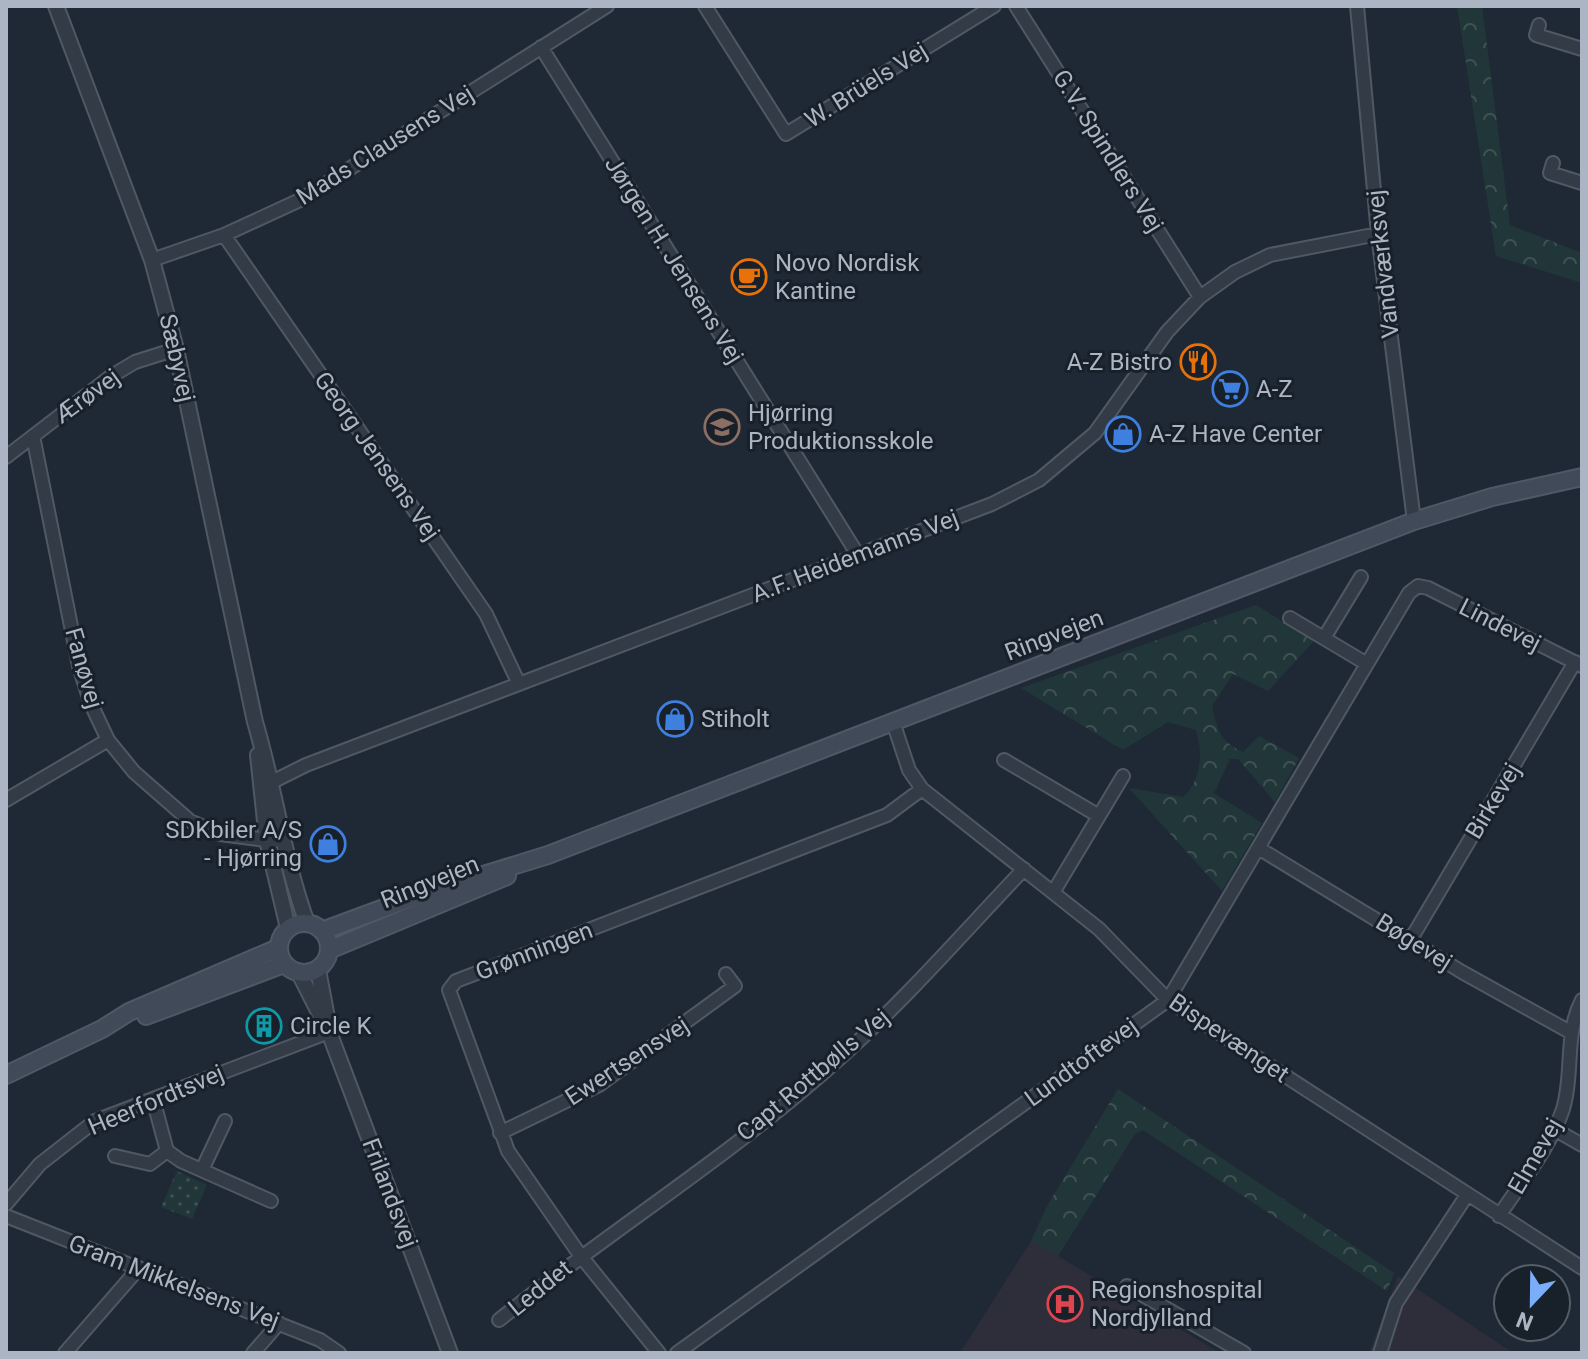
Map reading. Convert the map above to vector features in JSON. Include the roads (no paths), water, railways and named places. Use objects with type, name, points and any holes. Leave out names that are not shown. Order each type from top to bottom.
[{"type":"main road","name":"Ringvejen","points":[[322,931],[422,894],[548,855],[1414,521],[1492,497],[1582,477]]},
{"type":"main road","name":"Ringvejen","points":[[329,950],[480,890],[548,855]]},
{"type":"main road","points":[[307,923],[322,931],[329,950],[318,970],[299,973],[281,956],[288,928],[307,923]]},
{"type":"main road","points":[[6,1075],[102,1029],[281,956]]},
{"type":"street","name":"Sæbyvej","points":[[56,6],[152,260],[176,349],[268,785],[288,928]]},
{"type":"street","name":"Mads Clausens Vej","points":[[152,260],[224,235],[300,200],[607,6]]},
{"type":"street","name":"W. Brüels Vej","points":[[705,6],[786,134],[994,6]]},
{"type":"street","name":"G.V. Spindlers Vej","points":[[1016,6],[1200,297]]},
{"type":"street","name":"Vandværksvej","points":[[1357,6],[1378,234],[1414,521]]},
{"type":"street","points":[[1539,25],[1536,35],[1582,49]]},
{"type":"street","name":"Jørgen H. Jensens Vej","points":[[541,47],[858,555]]},
{"type":"street","points":[[1553,163],[1550,173],[1582,183]]},
{"type":"street","name":"A.F. Heidemanns Vej","points":[[268,785],[306,765],[992,504],[1039,480],[1063,463],[1095,433],[1167,332],[1200,297],[1235,272],[1270,255],[1378,234]]},
{"type":"street","name":"Georg Jensens Vej","points":[[224,235],[486,614],[519,684]]},
{"type":"street","name":"Ærøvej","points":[[6,457],[135,362],[176,349]]},
{"type":"street","name":"Fanøvej","points":[[33,436],[79,666],[91,704],[108,740],[134,772],[190,821],[220,834],[274,841]]},
{"type":"street","points":[[1324,638],[1361,577]]},
{"type":"street","name":"Lundtoftevej","points":[[677,1353],[1168,1000],[1409,593],[1418,586]]},
{"type":"street","name":"Lindevej","points":[[1418,586],[1578,664]]},
{"type":"street","points":[[1290,618],[1367,664]]},
{"type":"street","name":"Birkevej","points":[[1411,939],[1578,664]]},
{"type":"street","name":"Bispevænget","points":[[893,722],[909,770],[922,789],[1099,929],[1168,1000],[1582,1268]]},
{"type":"street","points":[[6,800],[108,740]]},
{"type":"street","points":[[1004,760],[1099,816]]},
{"type":"street","points":[[1054,891],[1123,776]]},
{"type":"street","name":"Grønningen","points":[[659,1353],[580,1255],[525,1179],[500,1133],[449,990],[456,981],[887,815],[922,789]]},
{"type":"street","name":"Sæbyvej","points":[[274,841],[307,923]]},
{"type":"street","name":"Bøgevej","points":[[1260,849],[1570,1032]]},
{"type":"street","name":"Capt Rottbølls Vej","points":[[580,1255],[765,1120],[841,1057],[1024,869]]},
{"type":"street","name":"Frilandsvej","points":[[318,970],[329,1032]]},
{"type":"street","name":"Frilandsvej","points":[[299,973],[329,1032],[450,1353]]},
{"type":"street","name":"Ewertsensvej","points":[[500,1133],[570,1101],[631,1064],[735,986],[726,974]]},
{"type":"street","name":"Elmevej","points":[[1499,1216],[1554,1129],[1567,1091],[1570,1032],[1582,1000]]},
{"type":"street","name":"Heerfordtsvej","points":[[6,1204],[64,1142],[95,1121],[329,1032]]},
{"type":"street","points":[[153,1099],[167,1151],[271,1201]]},
{"type":"street","points":[[202,1170],[225,1121]]},
{"type":"street","points":[[1554,1129],[1582,1145]]},
{"type":"street","points":[[115,1156],[150,1164],[167,1151]]},
{"type":"street","points":[[1380,1353],[1396,1303],[1467,1195]]},
{"type":"street","name":"Gram Mikkelsens Vej","points":[[6,1216],[279,1323],[320,1340],[339,1353]]},
{"type":"street","name":"Leddet","points":[[499,1320],[580,1255]]},
{"type":"street","points":[[65,1353],[139,1268]]},
{"type":"street","points":[[1127,1286],[1244,1353]]},
{"type":"street","points":[[253,1353],[279,1323]]},
{"type":"place","name":"Novo Nordisk Kantine","points":[[749,277]]},
{"type":"place","name":"A-Z Bistro","points":[[1198,362]]},
{"type":"place","name":"A-Z","points":[[1230,389]]},
{"type":"place","name":"Hjørring Produktionsskole","points":[[722,427]]},
{"type":"place","name":"A-Z Have Center","points":[[1123,434]]},
{"type":"place","name":"Stiholt","points":[[675,719]]},
{"type":"place","name":"SDKbiler A/S - Hjørring","points":[[328,844]]},
{"type":"place","name":"Circle K","points":[[264,1026]]},
{"type":"place","name":"Regionshospital Nordjylland","points":[[1065,1304]]}]
